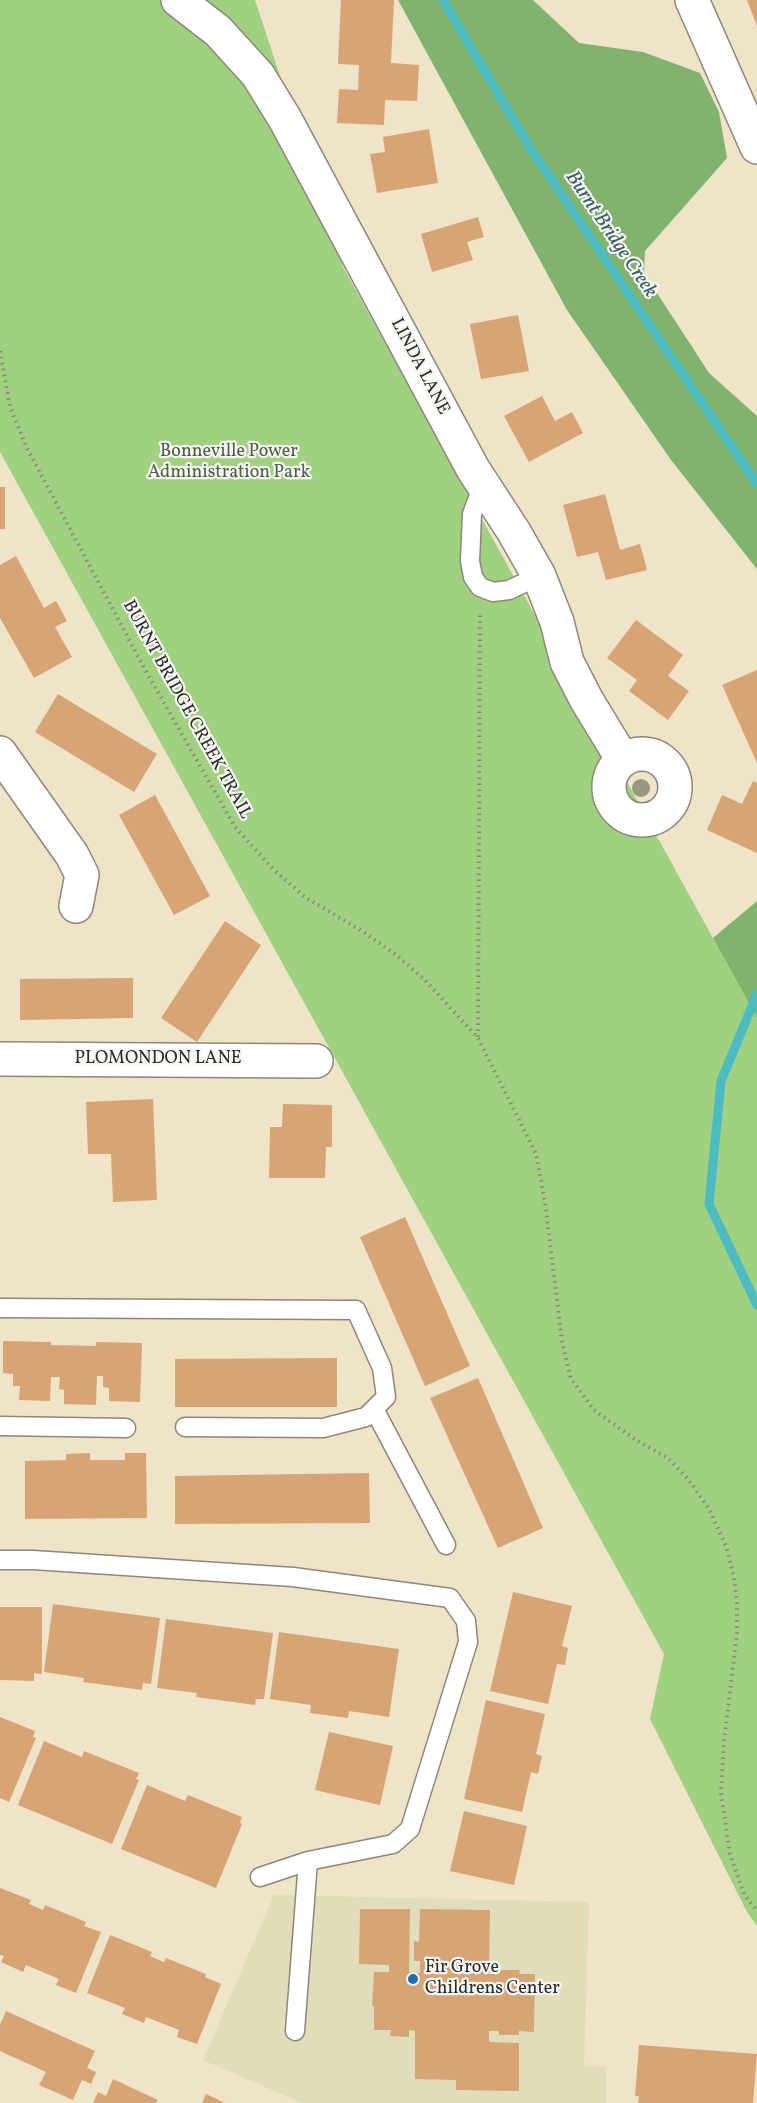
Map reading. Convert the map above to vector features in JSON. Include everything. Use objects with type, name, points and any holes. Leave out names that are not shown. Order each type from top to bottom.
[{"type":"street","name":"LINDA LANE","points":[[178,0],[218,31],[258,75],[285,119],[483,484],[539,576],[557,622],[567,662],[586,699],[623,760]]},
{"type":"street","points":[[692,0],[757,147]]},
{"type":"street","points":[[0,753],[72,855],[82,875],[76,906]]},
{"type":"street","name":"PLOMONDON LANE","points":[[0,1059],[316,1061]]},
{"type":"lane","points":[[483,484],[472,514],[470,561],[473,577],[480,587],[492,592],[509,590],[539,576]]},
{"type":"lane","points":[[0,1308],[356,1310],[382,1368],[386,1397],[366,1417],[323,1428],[186,1427]]},
{"type":"lane","points":[[374,1409],[446,1545]]},
{"type":"lane","points":[[0,1426],[126,1428]]},
{"type":"lane","points":[[0,1560],[33,1560],[293,1577],[450,1598],[466,1621],[468,1642],[410,1829],[393,1844],[308,1861],[260,1877]]},
{"type":"lane","points":[[295,2031],[308,1861]]},
{"type":"path","name":"BURNT BRIDGE CREEK TRAIL","points":[[0,351],[10,407],[27,448],[143,666],[235,827],[273,869],[305,897],[395,954],[424,980],[478,1038],[536,1154],[545,1202],[562,1341],[571,1378],[594,1410],[636,1440],[668,1458],[688,1479],[709,1509],[726,1546],[734,1577],[737,1603],[721,1793],[730,1854],[744,1894],[757,1911]]},
{"type":"path","points":[[478,1038],[480,587]]},
{"type":"shaded area","name":"Fir Grove Childrens Center","points":[[274,1895],[589,1902],[584,2066],[606,2067],[606,2103],[302,2103],[203,2060]]},
{"type":"green space","name":"Bonneville Power Administration Park","points":[[0,0],[255,0],[343,267],[757,1018],[757,1926],[747,1912],[650,1719],[664,1654],[0,452]]},
{"type":"green space","points":[[398,0],[533,0],[579,43],[643,52],[700,73],[719,112],[727,158],[645,251],[644,273],[709,373],[757,416],[757,569],[671,460],[567,310]]},
{"type":"green space","points":[[757,901],[757,1018],[713,938]]},
{"type":"building","points":[[341,0],[394,0],[391,63],[419,65],[417,101],[385,100],[384,125],[337,123],[339,89],[358,90],[359,65],[338,64]]},
{"type":"building","points":[[747,0],[757,0],[757,26]]},
{"type":"building","points":[[429,129],[438,183],[377,193],[370,154],[385,152],[383,137]]},
{"type":"building","points":[[478,217],[484,237],[467,242],[473,260],[432,272],[421,234]]},
{"type":"building","points":[[518,315],[529,371],[481,379],[470,324]]},
{"type":"building","points":[[542,396],[555,421],[572,412],[583,433],[529,462],[504,416]]},
{"type":"building","points":[[0,487],[5,487],[5,529],[0,529]]},
{"type":"building","points":[[605,494],[620,550],[640,544],[647,570],[606,580],[598,552],[577,557],[563,505]]},
{"type":"building","points":[[16,556],[44,608],[56,601],[67,621],[55,627],[72,657],[34,678],[0,618],[0,565]]},
{"type":"building","points":[[636,620],[683,655],[668,676],[689,691],[668,720],[629,691],[637,680],[607,658]]},
{"type":"building","points":[[757,670],[757,763],[722,685]]},
{"type":"building","points":[[58,694],[157,754],[134,792],[35,732]]},
{"type":"building","points":[[753,781],[757,783],[757,853],[707,830],[722,795],[742,804]]},
{"type":"building","points":[[155,795],[210,896],[174,915],[119,815]]},
{"type":"building","points":[[225,921],[261,945],[197,1042],[161,1018]]},
{"type":"building","points":[[133,978],[133,1018],[20,1020],[20,979]]},
{"type":"building","points":[[153,1099],[157,1200],[113,1202],[111,1154],[88,1154],[86,1102]]},
{"type":"building","points":[[283,1104],[332,1105],[332,1147],[326,1147],[325,1178],[269,1178],[270,1127],[282,1127]]},
{"type":"building","points":[[405,1217],[470,1366],[425,1386],[360,1237]]},
{"type":"building","points":[[3,1341],[96,1346],[96,1342],[142,1343],[140,1402],[109,1401],[109,1388],[103,1387],[103,1376],[97,1376],[96,1405],[64,1404],[64,1390],[59,1389],[60,1377],[51,1377],[50,1401],[19,1400],[20,1386],[13,1386],[13,1374],[3,1373]]},
{"type":"building","points":[[337,1358],[337,1407],[175,1407],[175,1359]]},
{"type":"building","points":[[478,1378],[543,1528],[498,1548],[430,1398]]},
{"type":"building","points":[[90,1453],[90,1460],[125,1460],[125,1453],[146,1453],[147,1518],[25,1519],[25,1461],[66,1460],[66,1454]]},
{"type":"building","points":[[369,1473],[370,1523],[175,1524],[175,1476]]},
{"type":"building","points":[[513,1592],[572,1606],[562,1646],[568,1648],[565,1665],[557,1664],[548,1704],[490,1691]]},
{"type":"building","points":[[53,1604],[160,1618],[151,1684],[143,1683],[142,1690],[83,1682],[84,1678],[44,1672]]},
{"type":"building","points":[[0,1607],[42,1607],[42,1674],[34,1673],[34,1681],[0,1680]]},
{"type":"building","points":[[166,1619],[273,1633],[264,1699],[256,1699],[255,1705],[196,1697],[197,1693],[157,1688]]},
{"type":"building","points":[[279,1632],[399,1649],[389,1717],[349,1711],[348,1718],[310,1713],[311,1705],[270,1699]]},
{"type":"building","points":[[486,1700],[545,1714],[536,1754],[542,1756],[538,1774],[531,1772],[522,1812],[464,1799]]},
{"type":"building","points":[[0,1717],[35,1731],[33,1737],[36,1738],[9,1802],[0,1798]]},
{"type":"building","points":[[329,1732],[393,1746],[380,1805],[315,1790]]},
{"type":"building","points":[[44,1741],[82,1757],[84,1751],[139,1773],[136,1779],[139,1780],[112,1844],[18,1805]]},
{"type":"building","points":[[147,1785],[185,1801],[188,1795],[242,1817],[240,1823],[242,1824],[216,1888],[121,1849]]},
{"type":"building","points":[[464,1811],[527,1826],[514,1885],[450,1871]]},
{"type":"building","points":[[0,1888],[31,1900],[29,1904],[43,1910],[45,1905],[86,1922],[84,1926],[101,1932],[76,1993],[56,1985],[59,1979],[26,1965],[23,1972],[1,1962],[4,1956],[0,1955]]},
{"type":"building","points":[[360,1909],[410,1909],[409,1972],[420,1973],[420,1961],[414,1961],[414,1941],[419,1942],[420,1909],[490,1910],[489,1974],[499,1974],[499,1970],[520,1970],[519,1974],[535,1974],[534,2032],[519,2031],[519,2035],[499,2035],[499,2031],[489,2031],[489,2042],[519,2043],[519,2091],[456,2090],[456,2080],[415,2079],[415,2031],[409,2030],[409,2037],[390,2036],[391,2030],[374,2030],[374,2006],[372,2006],[374,1972],[389,1972],[389,1965],[359,1964]]},
{"type":"building","points":[[110,1935],[152,1952],[150,1956],[164,1962],[166,1958],[206,1974],[205,1977],[221,1984],[197,2044],[177,2037],[179,2030],[146,2017],[144,2023],[122,2014],[125,2008],[87,1993]]},
{"type":"building","points":[[6,2011],[95,2051],[87,2068],[96,2072],[91,2084],[82,2080],[73,2100],[39,2085],[46,2072],[0,2051],[0,2025]]},
{"type":"building","points":[[639,2045],[757,2054],[753,2103],[638,2103],[639,2096],[635,2096]]},
{"type":"building","points":[[113,2079],[158,2100],[156,2103],[93,2103],[98,2092],[106,2096]]},
{"type":"building","points":[[206,2094],[225,2103],[202,2103]]},
{"type":"waterway","name":"Burnt Bridge Creek","points":[[443,0],[529,146],[757,484]]},
{"type":"waterway","name":"Burnt Bridge Creek","points":[[757,994],[721,1081],[709,1204],[757,1305]]},
{"type":"place","name":"Fir Grove Childrens Center","points":[[413,1979]]}]
